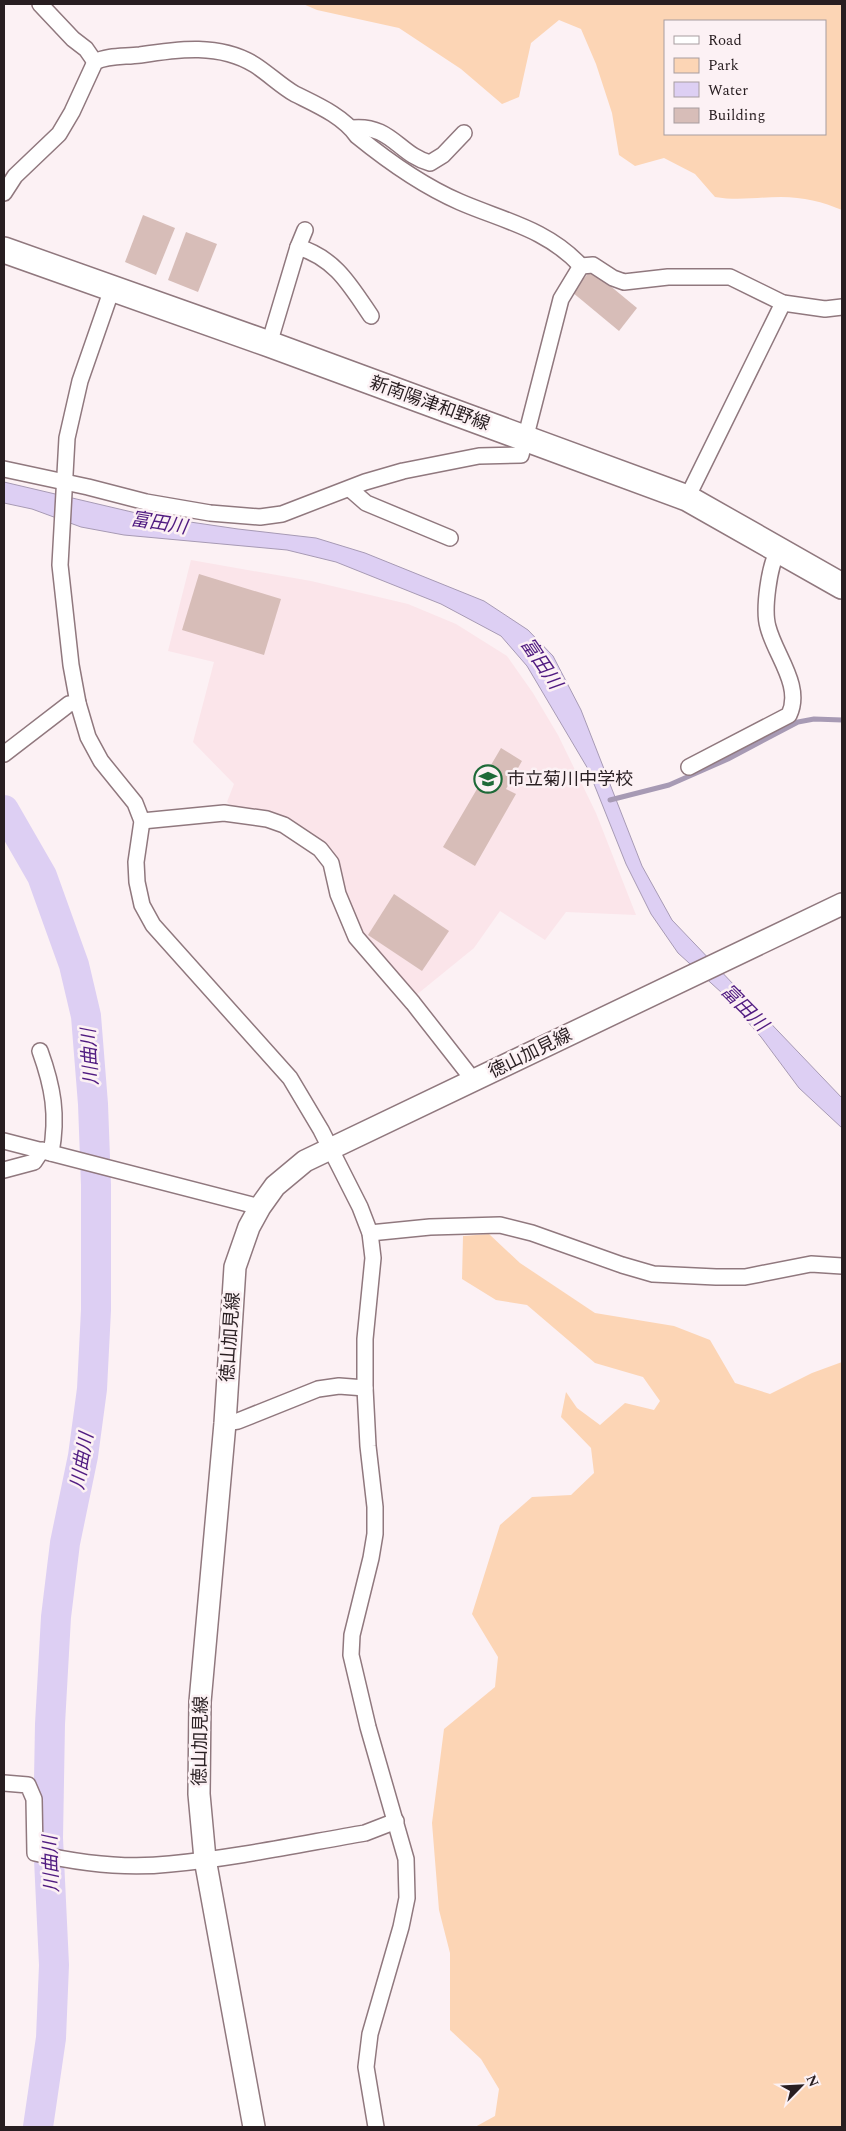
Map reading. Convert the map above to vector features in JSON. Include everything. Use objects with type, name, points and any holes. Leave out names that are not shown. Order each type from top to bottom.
[{"type":"main road","name":"新南陽津和野線","points":[[4,250],[269,344],[686,498],[842,586]]},
{"type":"street","points":[[40,4],[73,39],[86,49],[95,62]]},
{"type":"street","points":[[4,193],[14,176],[59,134],[72,112],[95,62],[102,58],[128,57],[174,50],[218,51],[254,65],[295,94],[314,102],[352,128],[358,136],[412,177],[460,202],[534,230],[569,253],[581,266]]},
{"type":"street","points":[[352,128],[366,127],[388,136],[420,160],[430,163],[443,156],[464,132]]},
{"type":"street","points":[[269,344],[298,247],[305,230]]},
{"type":"street","points":[[298,247],[314,252],[342,274],[371,316]]},
{"type":"street","points":[[581,266],[593,265],[613,278],[624,282],[668,276],[730,277],[783,303],[824,309],[842,308]]},
{"type":"street","points":[[4,469],[65,488],[88,487],[146,502],[210,513],[260,517],[282,514],[403,471],[479,456],[521,455],[561,298],[581,266]]},
{"type":"street","points":[[112,289],[80,381],[67,438],[60,564],[71,665],[78,703],[88,737],[101,761],[135,803],[142,821],[136,862],[137,882],[142,905],[152,926],[290,1078],[331,1149],[360,1207],[370,1232],[373,1258],[365,1339],[365,1388],[375,1507],[375,1534],[352,1635],[351,1655],[366,1718],[406,1859],[407,1898],[402,1927],[370,2034],[366,2067],[376,2127]]},
{"type":"street","points":[[686,498],[783,303]]},
{"type":"street","points":[[350,489],[366,503],[450,538]]},
{"type":"street","points":[[689,767],[789,715],[794,705],[792,688],[772,641],[767,624],[767,602],[773,560],[778,551]]},
{"type":"street","points":[[4,754],[69,704],[78,703]]},
{"type":"street","points":[[142,821],[224,813],[267,819],[284,825],[320,849],[331,863],[338,894],[356,937],[413,1003],[467,1072],[471,1081]]},
{"type":"street","name":"徳山加見線","points":[[254,2127],[205,1859],[199,1794],[200,1702],[225,1423],[235,1267],[249,1227],[260,1206],[275,1186],[305,1161],[842,904]]},
{"type":"street","points":[[4,1170],[34,1162],[47,1152],[56,1128],[48,1074],[40,1051]]},
{"type":"street","points":[[4,1141],[260,1206]]},
{"type":"street","points":[[370,1232],[430,1227],[500,1225],[532,1233],[653,1274],[745,1277],[811,1264],[842,1266]]},
{"type":"street","points":[[225,1423],[238,1421],[318,1389],[338,1386],[365,1388]]},
{"type":"street","points":[[4,1783],[28,1785],[34,1799],[35,1853],[62,1860],[129,1865],[169,1864],[365,1833],[396,1821]]},
{"type":"shaded area","points":[[191,560],[311,581],[408,604],[456,624],[507,656],[533,693],[558,735],[596,813],[636,915],[566,912],[545,940],[500,911],[474,948],[415,996],[360,934],[333,850],[287,820],[235,808],[227,802],[234,784],[193,742],[214,662],[168,651]]},
{"type":"green space","points":[[303,4],[842,4],[842,210],[820,202],[797,198],[732,199],[715,197],[695,174],[664,158],[635,166],[619,155],[612,113],[596,64],[581,29],[559,20],[531,43],[519,97],[502,104],[461,69],[399,28],[317,10]]},
{"type":"green space","points":[[489,1234],[520,1263],[595,1313],[674,1326],[710,1340],[735,1383],[770,1394],[812,1373],[842,1362],[842,2127],[475,2127],[495,2116],[499,2089],[481,2059],[450,2030],[450,1953],[439,1910],[432,1823],[444,1729],[495,1687],[498,1657],[472,1614],[500,1525],[532,1497],[571,1495],[594,1473],[591,1448],[561,1417],[566,1392],[577,1408],[600,1425],[625,1403],[654,1410],[660,1401],[643,1377],[595,1363],[527,1305],[496,1300],[462,1279],[463,1236]]},
{"type":"water","name":"富田川","points":[[4,482],[149,516],[316,538],[365,553],[484,601],[528,630],[553,656],[581,710],[642,866],[672,920],[842,1098],[842,1128],[799,1088],[761,1037],[722,993],[678,953],[651,914],[626,864],[588,769],[527,666],[501,636],[441,604],[336,562],[287,550],[124,535],[81,527],[32,509],[4,503]]},
{"type":"building","points":[[143,215],[175,228],[156,275],[125,262]]},
{"type":"building","points":[[186,232],[217,244],[198,292],[168,280]]},
{"type":"building","points":[[591,270],[637,308],[619,331],[572,292]]},
{"type":"building","points":[[199,574],[281,599],[264,655],[182,630]]},
{"type":"building","points":[[501,748],[522,761],[506,789],[516,794],[475,866],[443,847]]},
{"type":"building","points":[[394,894],[449,931],[422,971],[368,935]]},
{"type":"waterway","points":[[610,800],[669,785],[728,759],[798,722],[814,719],[842,720]]},
{"type":"waterway","name":"川曲川","points":[[4,810],[42,876],[74,965],[86,1016],[93,1104],[96,1185],[96,1310],[92,1389],[83,1456],[65,1543],[56,1617],[50,1724],[48,1838],[54,1965],[51,2038],[38,2127]]},
{"type":"place","name":"市立菊川中学校","points":[[488,779]]}]
